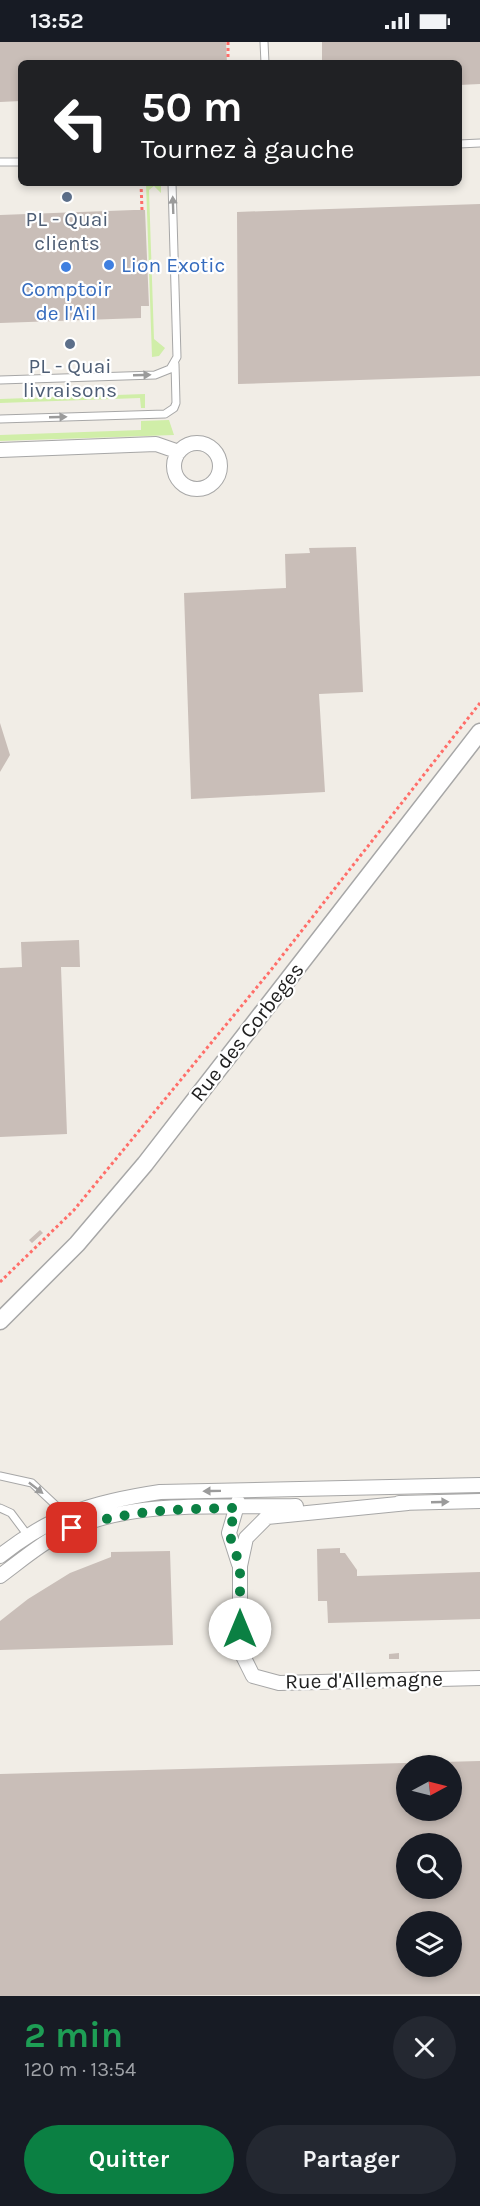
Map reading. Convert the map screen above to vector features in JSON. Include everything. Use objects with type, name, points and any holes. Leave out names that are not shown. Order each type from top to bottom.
[{"type":"street","points":[[0,450],[156,444],[178,452]]},
{"type":"street","name":"Rue des Corbeges","points":[[0,1321],[76,1244],[145,1164],[480,732]]},
{"type":"street","points":[[0,1556],[28,1534],[66,1514],[114,1499],[160,1492],[480,1485]]},
{"type":"street","points":[[236,1508],[239,1498],[331,1496],[376,1488]]},
{"type":"street","points":[[0,1576],[72,1528],[116,1515],[162,1509],[480,1501]]},
{"type":"street","name":"Rue d'Allemagne","points":[[408,1503],[267,1517],[246,1538],[240,1566],[240,1650],[254,1676],[279,1683],[480,1678]]},
{"type":"street","name":"Rue d'Allemagne","points":[[236,1508],[229,1533],[240,1566]]},
{"type":"lane","points":[[264,42],[265,60]]},
{"type":"lane","points":[[462,144],[480,143]]},
{"type":"lane","points":[[0,162],[18,162]]},
{"type":"lane","points":[[0,419],[165,414],[174,408],[176,403],[172,186]]},
{"type":"lane","points":[[0,380],[155,375],[164,373],[175,364]]},
{"type":"lane","points":[[0,1476],[32,1483],[66,1514]]},
{"type":"lane","points":[[0,1508],[11,1513],[28,1534],[36,1550]]},
{"type":"path","points":[[228,42],[228,60]]},
{"type":"path","points":[[141,186],[142,210]]},
{"type":"path","points":[[0,1282],[74,1210],[271,970],[480,703]]},
{"type":"green space","points":[[146,186],[154,186],[149,190],[154,339],[165,348],[159,356],[152,357]]},
{"type":"green space","points":[[154,186],[161,186],[161,193]]},
{"type":"green space","points":[[145,394],[145,408],[141,408],[140,398],[0,403],[0,399]]},
{"type":"green space","points":[[169,420],[174,435],[0,441],[0,435],[141,430],[141,421]]},
{"type":"building","points":[[0,42],[226,42],[227,60],[18,60],[18,101],[0,102]]},
{"type":"building","points":[[322,42],[480,42],[480,84],[462,85],[462,60],[322,60]]},
{"type":"building","points":[[480,204],[480,376],[238,384],[237,212]]},
{"type":"building","points":[[145,210],[149,306],[141,306],[141,318],[0,323],[0,215]]},
{"type":"building","points":[[356,547],[363,692],[319,694],[325,792],[191,799],[184,593],[286,588],[285,554],[310,553],[309,548]]},
{"type":"building","points":[[0,723],[10,755],[0,772]]},
{"type":"building","points":[[79,940],[80,967],[61,967],[67,1134],[0,1137],[0,968],[22,967],[21,942]]},
{"type":"building","points":[[40,1230],[43,1233],[32,1243],[29,1240]]},
{"type":"building","points":[[340,1548],[340,1553],[345,1553],[357,1570],[357,1576],[480,1572],[480,1619],[328,1623],[327,1601],[318,1601],[317,1549]]},
{"type":"building","points":[[170,1551],[173,1645],[0,1650],[0,1621],[28,1599],[70,1573],[111,1557],[111,1552]]},
{"type":"building","points":[[399,1653],[399,1659],[389,1659],[389,1654]]},
{"type":"building","points":[[462,1761],[480,1761],[480,1994],[0,1996],[0,1774],[396,1763],[396,1821],[462,1821]]},
{"type":"place","name":"PL - Quai clients","points":[[67,197]]},
{"type":"place","name":"Lion Exotic","points":[[109,265]]},
{"type":"place","name":"Comptoir de l'Ail","points":[[66,267]]},
{"type":"place","name":"PL - Quai livraisons","points":[[70,344]]},
{"type":"route","points":[[72,1528],[116,1515],[162,1509],[236,1508],[229,1533],[240,1566],[240,1629]]}]
